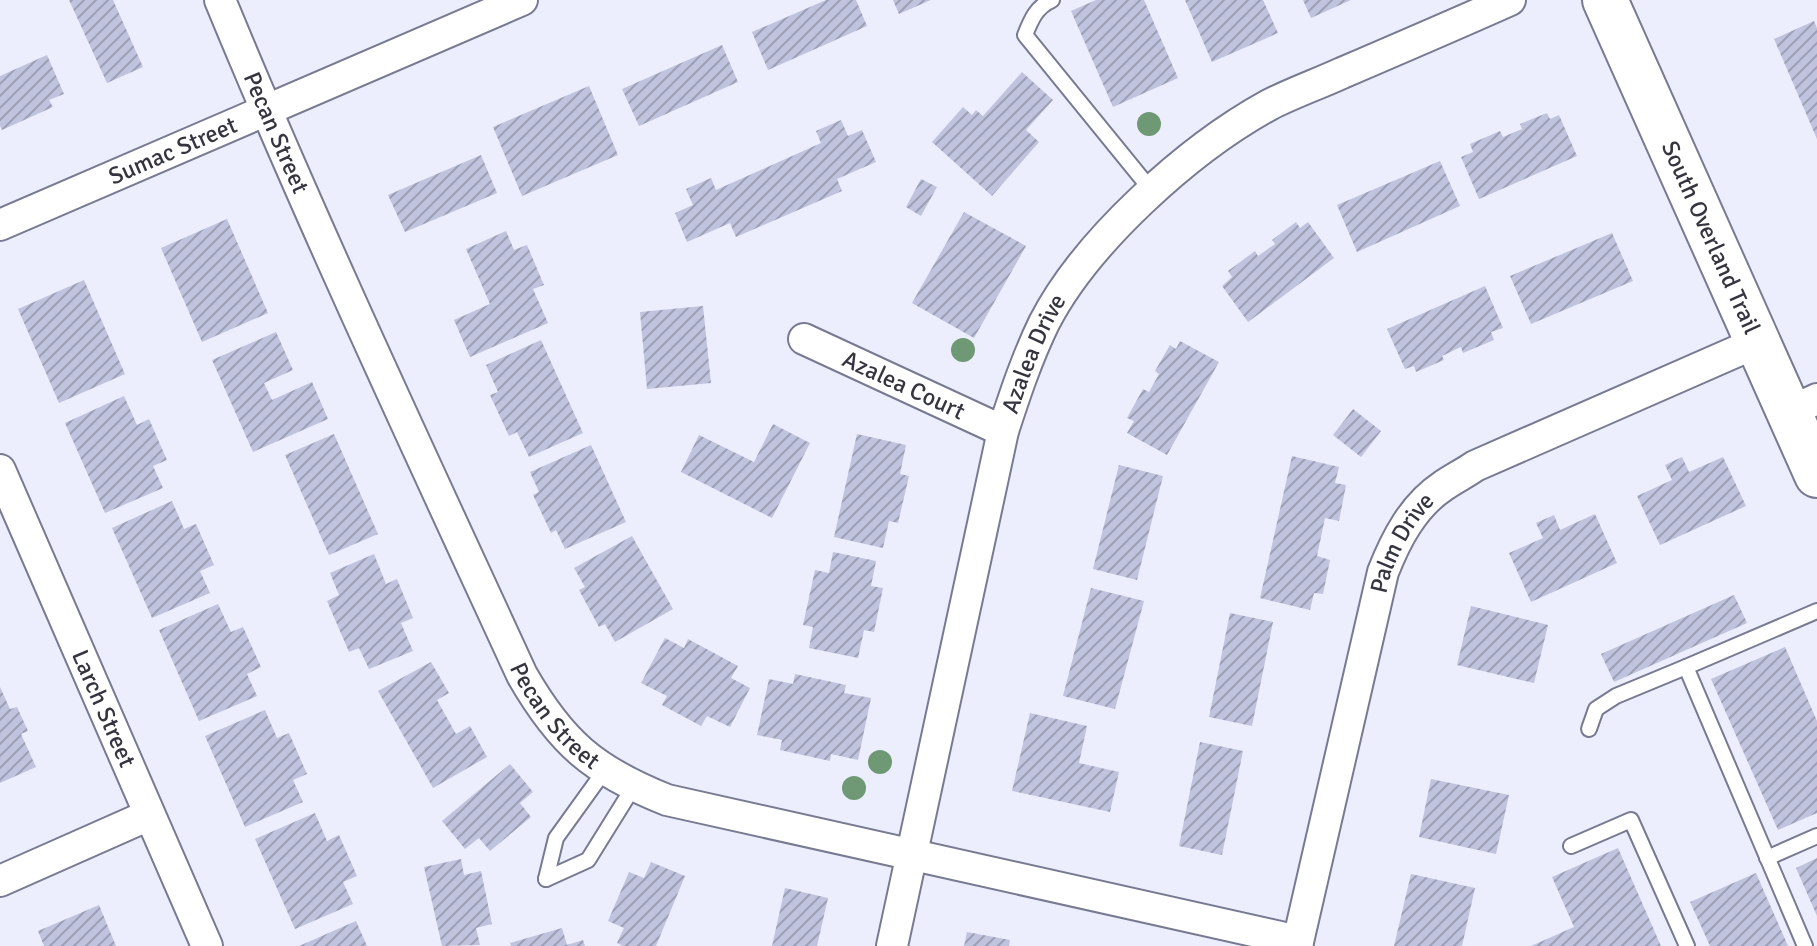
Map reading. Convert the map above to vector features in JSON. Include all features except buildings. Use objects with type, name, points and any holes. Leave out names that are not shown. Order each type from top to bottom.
[{"type":"main road","name":"South Overland Trail","points":[[1605,0],[1758,342],[1803,406],[1817,475]]},
{"type":"street","name":"Pecan Street","points":[[220,0],[348,299],[522,675],[558,730],[595,763],[634,786],[667,800],[1298,944]]},
{"type":"street","name":"Sumac Street","points":[[0,225],[522,0]]},
{"type":"street","name":"Azalea Drive","points":[[892,946],[1003,431],[1020,376],[1045,321],[1112,230],[1203,148],[1270,105],[1495,3]]},
{"type":"street","name":"Azalea Court","points":[[804,339],[1003,431]]},
{"type":"street","name":"Palm Drive","points":[[1298,944],[1383,572],[1396,540],[1415,511],[1440,487],[1475,466],[1758,342]]},
{"type":"street","name":"Larch Street","points":[[0,470],[207,946]]},
{"type":"street","points":[[0,881],[149,815]]},
{"type":"lane","points":[[1052,0],[1044,3],[1032,17],[1025,35],[1152,191]]},
{"type":"lane","points":[[1589,729],[1596,709],[1616,696],[1817,611]]},
{"type":"lane","points":[[1686,667],[1805,946]]},
{"type":"lane","points":[[605,770],[556,838],[546,879],[588,860],[634,786]]},
{"type":"lane","points":[[1571,846],[1631,820],[1687,946]]},
{"type":"lane","points":[[1767,858],[1817,836]]}]
